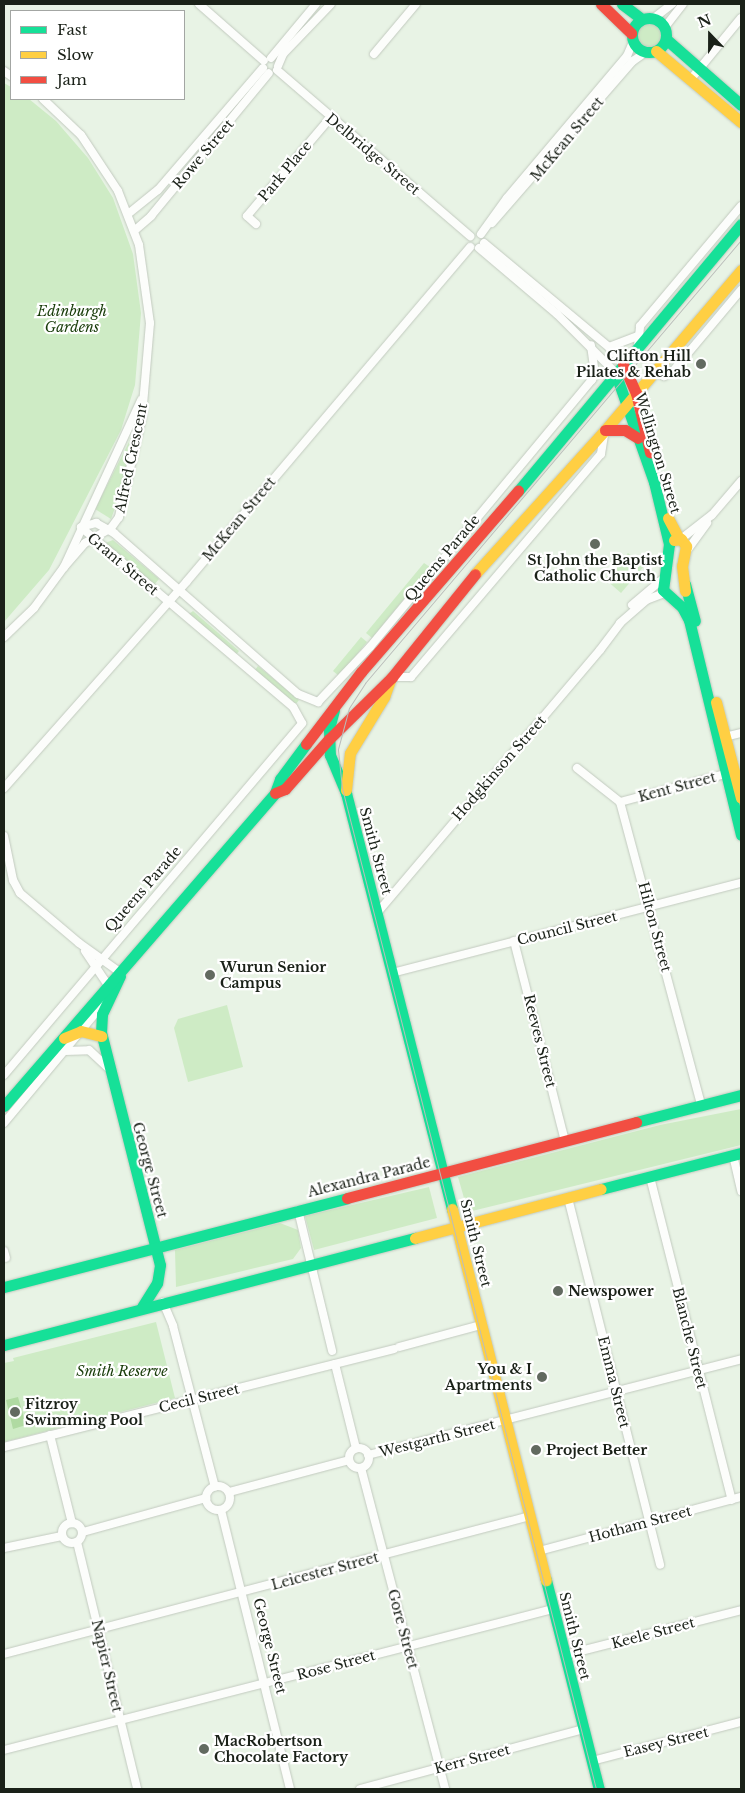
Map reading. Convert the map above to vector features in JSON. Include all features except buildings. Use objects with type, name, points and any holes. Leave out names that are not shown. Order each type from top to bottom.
[{"type":"main road","points":[[601,4],[632,37],[691,79],[741,122]]},
{"type":"main road","points":[[622,4],[648,18],[666,33],[699,69],[741,104],[731,114]]},
{"type":"main road","points":[[632,37],[648,18]]},
{"type":"main road","points":[[651,52],[666,33]]},
{"type":"main road","name":"Queens Parade","points":[[4,1106],[60,1049],[121,973],[275,793],[280,779],[335,707],[619,368],[637,341],[741,224]]},
{"type":"main road","name":"Queens Parade","points":[[275,793],[286,789],[329,740],[391,678],[492,552],[605,430],[741,270]]},
{"type":"main road","name":"Wellington Street","points":[[619,368],[636,393],[665,511],[677,541]]},
{"type":"main road","name":"Wellington Street","points":[[619,368],[627,404],[638,438],[677,541]]},
{"type":"main road","points":[[605,430],[625,430],[638,438]]},
{"type":"main road","points":[[721,738],[685,584],[682,566],[686,553],[686,544],[677,541],[662,585],[667,595],[689,620],[730,773],[741,835]]},
{"type":"main road","points":[[667,595],[682,594],[685,584]]},
{"type":"main road","points":[[346,794],[350,753],[384,697],[391,678]]},
{"type":"main road","name":"Smith Street","points":[[335,707],[329,740],[335,773],[346,794],[377,913],[599,1789]]},
{"type":"main road","points":[[730,773],[741,798]]},
{"type":"main road","name":"Queens Parade","points":[[101,1036],[101,1017],[110,987]]},
{"type":"main road","points":[[60,1049],[71,1034],[81,1031],[101,1036]]},
{"type":"main road","name":"George Street","points":[[101,1036],[156,1248],[159,1275],[142,1307]]},
{"type":"main road","name":"Alexandra Parade","points":[[4,1287],[741,1095]]},
{"type":"main road","points":[[4,1345],[142,1307],[737,1154]]},
{"type":"street","points":[[199,4],[267,65],[278,68],[284,53],[331,4]]},
{"type":"street","name":"Rowe Street","points":[[134,231],[151,216],[316,4]]},
{"type":"street","points":[[374,54],[416,4]]},
{"type":"street","points":[[648,18],[672,4]]},
{"type":"street","points":[[666,33],[683,4]]},
{"type":"street","points":[[691,79],[741,18]]},
{"type":"street","name":"McKean Street","points":[[488,226],[507,198],[627,56],[632,37]]},
{"type":"street","name":"McKean Street","points":[[481,234],[507,208],[633,61],[651,52]]},
{"type":"street","name":"Rowe Street","points":[[128,214],[158,190],[267,65]]},
{"type":"street","name":"Delbridge Street","points":[[267,65],[278,68],[330,118],[470,236]]},
{"type":"street","name":"Alfred Crescent","points":[[4,637],[34,608],[64,567],[92,539],[108,530],[117,521],[140,429],[145,384],[150,308],[134,231],[128,214],[115,186],[81,135],[44,100]]},
{"type":"street","name":"Park Place","points":[[256,224],[247,216],[330,118]]},
{"type":"street","name":"Queens Parade","points":[[609,347],[637,341],[640,326],[741,208]]},
{"type":"street","points":[[619,368],[591,346],[482,246],[481,234],[470,236],[470,247],[482,246],[609,347],[619,368]]},
{"type":"street","name":"McKean Street","points":[[4,788],[178,591],[470,247]]},
{"type":"street","points":[[655,372],[664,376],[673,372],[741,290]]},
{"type":"street","name":"Queens Parade","points":[[304,697],[318,702],[331,689],[590,383],[595,374],[591,346]]},
{"type":"street","name":"Alfred Crescent","points":[[64,567],[81,527],[127,435],[145,384]]},
{"type":"street","name":"Queens Parade","points":[[391,678],[411,677],[601,454],[605,430]]},
{"type":"street","points":[[686,553],[712,515],[741,481]]},
{"type":"street","points":[[677,541],[712,515]]},
{"type":"street","name":"Grant Street","points":[[302,721],[294,708],[92,539],[81,527],[95,522],[108,530],[247,651],[304,697]]},
{"type":"street","name":"Hodgkinson Street","points":[[377,913],[600,650],[636,601],[665,576]]},
{"type":"street","name":"Hodgkinson Street","points":[[620,623],[646,600],[667,595]]},
{"type":"street","points":[[237,661],[247,651]]},
{"type":"street","points":[[294,708],[304,697]]},
{"type":"street","name":"Queens Parade","points":[[4,1075],[301,727],[302,721]]},
{"type":"street","points":[[721,738],[741,733]]},
{"type":"street","points":[[577,768],[620,802]]},
{"type":"street","name":"Kent Street","points":[[620,802],[730,773]]},
{"type":"street","name":"Hilton Street","points":[[620,802],[650,906],[701,1105]]},
{"type":"street","points":[[4,836],[16,888],[79,943],[121,973]]},
{"type":"street","name":"Council Street","points":[[392,973],[741,883]]},
{"type":"street","name":"Reeves Street","points":[[514,941],[565,1141]]},
{"type":"street","points":[[79,943],[110,987]]},
{"type":"street","name":"Queens Parade","points":[[81,1031],[110,987]]},
{"type":"street","points":[[60,1049],[89,1050],[108,1068]]},
{"type":"street","name":"Queens Parade","points":[[4,1124],[60,1049]]},
{"type":"street","points":[[737,1154],[741,1190]]},
{"type":"street","name":"Blanche Street","points":[[650,1177],[732,1500]]},
{"type":"street","name":"Emma Street","points":[[568,1198],[660,1565]]},
{"type":"street","points":[[298,1210],[332,1350]]},
{"type":"street","points":[[163,1302],[174,1326],[191,1400],[215,1487]]},
{"type":"street","name":"Cecil Street","points":[[4,1447],[481,1325]]},
{"type":"street","name":"Westgarth Street","points":[[368,1455],[741,1359]]},
{"type":"street","points":[[334,1364],[356,1448]]},
{"type":"street","points":[[50,1435],[72,1523]]},
{"type":"street","points":[[356,1448],[365,1450],[368,1455],[367,1464],[361,1468],[355,1468],[348,1460],[350,1452],[356,1448]]},
{"type":"street","points":[[229,1492],[348,1460]]},
{"type":"street","name":"Gore Street","points":[[361,1468],[444,1789]]},
{"type":"street","points":[[215,1487],[223,1487],[229,1492]]},
{"type":"street","points":[[62,1536],[67,1542],[77,1542],[83,1532],[206,1498],[215,1487]]},
{"type":"street","points":[[206,1498],[210,1508],[221,1510],[229,1503],[229,1492]]},
{"type":"street","name":"Hotham Street","points":[[539,1551],[741,1497]]},
{"type":"street","name":"George Street","points":[[221,1510],[290,1789]]},
{"type":"street","name":"Leicester Street","points":[[4,1654],[384,1556],[530,1516]]},
{"type":"street","points":[[62,1536],[64,1527],[72,1523],[78,1524],[83,1532]]},
{"type":"street","points":[[4,1548],[62,1536]]},
{"type":"street","name":"Napier Street","points":[[77,1542],[137,1789]]},
{"type":"street","name":"Rose Street","points":[[4,1750],[553,1609]]},
{"type":"street","name":"Keele Street","points":[[565,1655],[741,1610]]},
{"type":"street","name":"Easey Street","points":[[592,1761],[741,1722]]},
{"type":"street","name":"Kerr Street","points":[[360,1789],[584,1729]]},
{"type":"green space","points":[[649,24],[658,27],[661,36],[658,45],[649,48],[640,45],[637,36],[640,27]]},
{"type":"green space","name":"Edinburgh Gardens","points":[[4,83],[10,86],[10,100],[30,100],[56,121],[88,158],[113,198],[133,254],[141,313],[135,385],[121,430],[49,570],[4,622]]},
{"type":"green space","points":[[133,434],[120,494],[111,519],[95,509]]},
{"type":"green space","points":[[113,540],[159,579],[154,585],[105,543]]},
{"type":"green space","points":[[628,553],[644,566],[621,593],[605,579]]},
{"type":"green space","points":[[424,563],[430,567],[372,638],[366,633]]},
{"type":"green space","points":[[193,611],[239,651],[236,655],[189,614]]},
{"type":"green space","points":[[361,637],[367,642],[339,676],[333,671]]},
{"type":"green space","points":[[258,666],[299,700],[296,704],[255,670]]},
{"type":"green space","points":[[227,1005],[243,1067],[188,1082],[174,1028],[178,1019]]},
{"type":"green space","points":[[741,1109],[741,1145],[468,1212],[458,1177],[660,1125]]},
{"type":"green space","points":[[429,1187],[437,1218],[314,1250],[305,1216]]},
{"type":"green space","points":[[280,1223],[298,1230],[301,1248],[293,1259],[176,1287],[175,1250]]},
{"type":"green space","name":"Smith Reserve","points":[[156,1322],[175,1398],[4,1442],[4,1363],[14,1361],[13,1358]]},
{"type":"shaded area","points":[[18,1397],[26,1425],[13,1429],[6,1400]]},
{"type":"tram line","points":[[596,1789],[342,788],[338,749],[349,708],[365,683],[741,240]]},
{"type":"traffic: fast","points":[[622,4],[642,19]]},
{"type":"traffic: fast","points":[[649,18],[656,19],[661,23],[665,28],[666,35],[665,42],[661,47],[656,51],[649,52],[642,51],[637,47],[633,42],[632,35],[633,28],[637,23],[642,19],[649,18]]},
{"type":"traffic: fast","points":[[666,39],[741,105]]},
{"type":"traffic: fast","points":[[518,491],[741,224]]},
{"type":"traffic: fast","points":[[615,372],[654,482],[669,544],[663,590],[682,607],[689,620],[741,835]]},
{"type":"traffic: fast","points":[[685,584],[695,621]]},
{"type":"traffic: fast","points":[[334,710],[329,729],[330,755],[346,793],[452,1209]]},
{"type":"traffic: fast","points":[[4,1106],[275,793],[280,779],[306,744]]},
{"type":"traffic: fast","points":[[120,976],[102,1014],[101,1032],[160,1265],[157,1283],[142,1307]]},
{"type":"traffic: fast","points":[[636,1122],[741,1095]]},
{"type":"traffic: fast","points":[[601,1189],[741,1153]]},
{"type":"traffic: fast","points":[[4,1287],[347,1198]]},
{"type":"traffic: fast","points":[[4,1345],[415,1238]]},
{"type":"traffic: fast","points":[[546,1580],[599,1789]]},
{"type":"traffic: slow","points":[[656,51],[741,122]]},
{"type":"traffic: slow","points":[[475,574],[605,430],[741,270]]},
{"type":"traffic: slow","points":[[668,518],[679,539]]},
{"type":"traffic: slow","points":[[674,540],[681,539],[686,546],[682,566],[685,591]]},
{"type":"traffic: slow","points":[[346,790],[350,753],[384,697],[391,678]]},
{"type":"traffic: slow","points":[[716,702],[741,798]]},
{"type":"traffic: slow","points":[[64,1038],[81,1031],[101,1036]]},
{"type":"traffic: slow","points":[[415,1238],[601,1189]]},
{"type":"traffic: slow","points":[[452,1209],[546,1580]]},
{"type":"traffic: jam","points":[[601,4],[631,33]]},
{"type":"traffic: jam","points":[[623,364],[636,393],[650,452]]},
{"type":"traffic: jam","points":[[605,430],[625,430],[638,438]]},
{"type":"traffic: jam","points":[[306,744],[361,672],[518,491]]},
{"type":"traffic: jam","points":[[275,793],[285,789],[329,739],[392,677],[475,574]]},
{"type":"traffic: jam","points":[[347,1198],[636,1122]]},
{"type":"place","name":"Clifton Hill Pilates & Rehab","points":[[701,364]]},
{"type":"place","name":"St John the Baptist Catholic Church","points":[[595,544]]},
{"type":"place","name":"Wurun Senior Campus","points":[[210,975]]},
{"type":"place","name":"Newspower","points":[[558,1291]]},
{"type":"place","name":"You & I Apartments","points":[[542,1377]]},
{"type":"place","name":"Fitzroy Swimming Pool","points":[[15,1412]]},
{"type":"place","name":"Project Better","points":[[536,1450]]},
{"type":"place","name":"MacRobertson Chocolate Factory","points":[[204,1749]]}]
